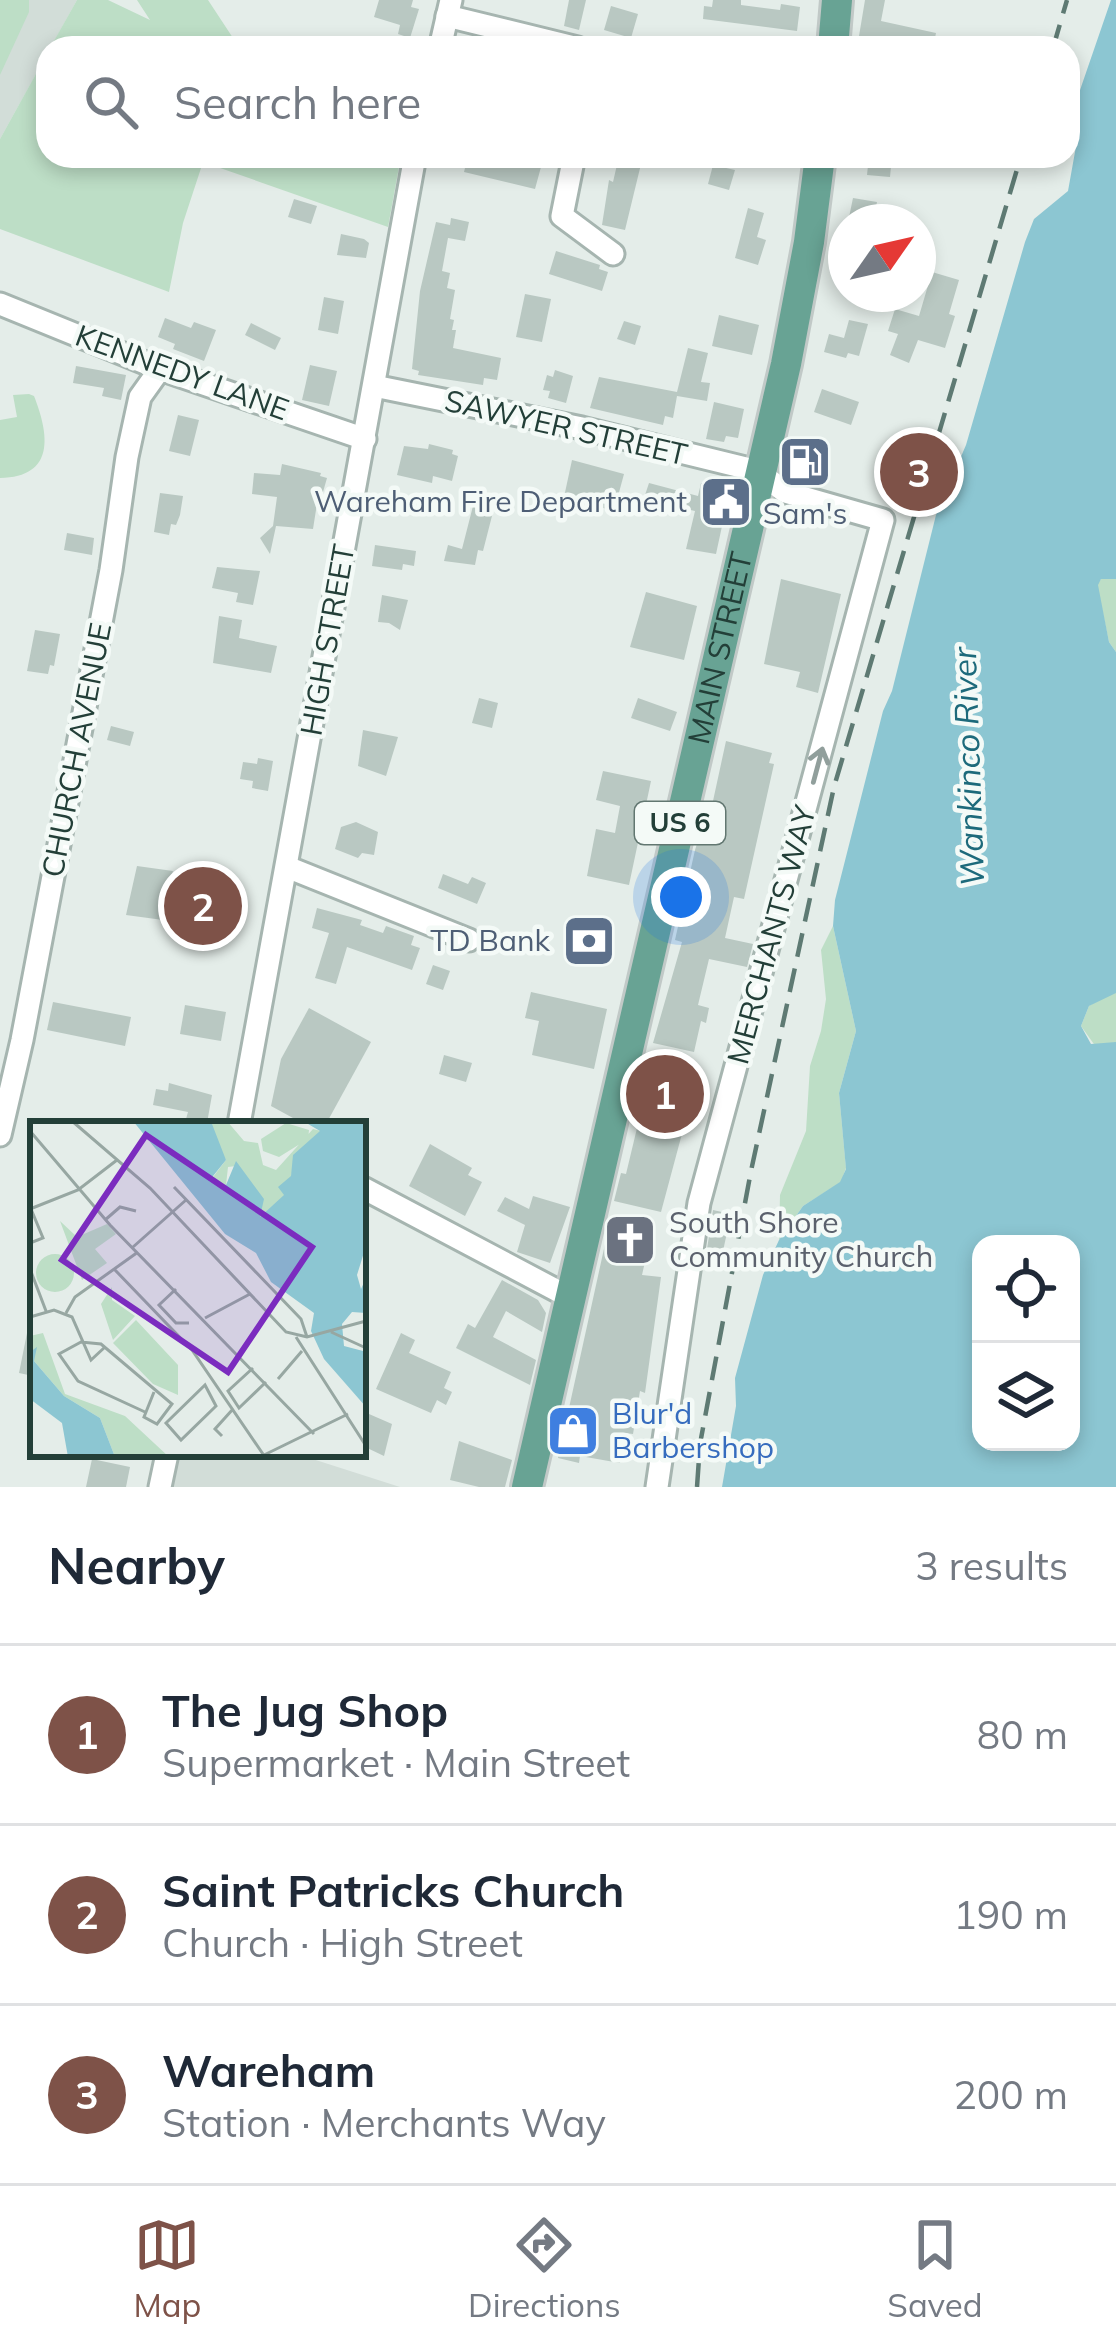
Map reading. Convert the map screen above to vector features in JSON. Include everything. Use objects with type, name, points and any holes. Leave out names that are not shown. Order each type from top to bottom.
[{"type":"main road","points":[[833,36],[837,0]]},
{"type":"main road","name":"MAIN STREET","points":[[527,1487],[795,317],[818,168]]},
{"type":"street","points":[[449,8],[539,36]]},
{"type":"street","name":"HIGH STREET","points":[[241,1121],[413,168]]},
{"type":"street","points":[[572,168],[562,216],[613,254]]},
{"type":"street","name":"KENNEDY LANE","points":[[0,304],[160,369],[365,439]]},
{"type":"street","name":"CHURCH AVENUE","points":[[0,1135],[28,1013],[111,570],[127,457],[140,397],[160,369]]},
{"type":"street","name":"SAWYER STREET","points":[[374,386],[583,428],[758,471]]},
{"type":"street","name":"MERCHANTS WAY","points":[[657,1487],[690,1247],[883,520],[785,492],[758,471]]},
{"type":"street","points":[[287,867],[470,940]]},
{"type":"street","points":[[366,1190],[571,1298]]},
{"type":"street","points":[[160,1487],[166,1457]]},
{"type":"shaded area","points":[[0,0],[77,0],[57,36],[36,36],[36,74],[0,139]]},
{"type":"shaded area","points":[[179,1457],[306,1457],[400,1487],[173,1487]]},
{"type":"green space","points":[[0,0],[29,0],[29,12],[0,75]]},
{"type":"green space","points":[[77,0],[108,0],[150,20],[137,0],[208,0],[232,36],[57,36]]},
{"type":"green space","points":[[36,74],[36,168],[201,168],[183,223],[169,292],[0,229],[0,139]]},
{"type":"green space","points":[[220,168],[399,168],[388,227]]},
{"type":"green space","points":[[13,395],[34,396],[43,425],[44,451],[31,470],[0,478],[0,420],[17,417]]},
{"type":"green space","points":[[1101,579],[1116,579],[1116,652],[1109,642],[1097,585]]},
{"type":"green space","points":[[833,926],[856,1031],[839,1093],[846,1168],[841,1182],[803,1206],[779,1240],[780,1195],[806,1131],[810,1066],[826,999],[821,950]]},
{"type":"green space","points":[[1116,993],[1116,1075],[1081,1026],[1089,1006]]},
{"type":"water","name":"Wankinco River","points":[[1111,0],[1116,0],[1116,579],[1101,579],[1098,585],[1109,642],[1116,652],[1116,993],[1089,1006],[1081,1026],[1091,1044],[1116,1042],[1116,1487],[722,1487],[736,1406],[735,1378],[763,1275],[779,1240],[803,1206],[840,1182],[846,1169],[839,1093],[856,1031],[833,926],[835,900],[936,515],[966,445],[1034,219],[1068,191],[1072,168],[1080,168],[1080,90]]},
{"type":"building","points":[[379,0],[413,0],[411,7],[419,9],[411,36],[398,34],[400,25],[374,17]]},
{"type":"building","points":[[569,0],[586,0],[579,30],[564,26]]},
{"type":"building","points":[[713,0],[741,0],[741,5],[780,10],[781,4],[800,7],[797,31],[703,19],[704,6],[712,7]]},
{"type":"building","points":[[865,0],[885,0],[881,21],[936,33],[935,36],[859,36]]},
{"type":"building","points":[[611,6],[638,14],[632,36],[604,30]]},
{"type":"building","points":[[465,168],[541,168],[535,189],[464,172]]},
{"type":"building","points":[[616,168],[640,168],[625,230],[602,225],[609,180],[613,182]]},
{"type":"building","points":[[712,168],[735,170],[729,190],[708,184]]},
{"type":"building","points":[[868,168],[891,168],[890,177],[867,175]]},
{"type":"building","points":[[853,198],[877,202],[877,204],[852,204]]},
{"type":"building","points":[[294,199],[317,206],[311,224],[288,217]]},
{"type":"building","points":[[748,208],[764,213],[757,237],[766,240],[758,265],[735,258]]},
{"type":"building","points":[[451,218],[469,222],[465,241],[448,238],[442,271],[450,273],[447,288],[455,290],[450,319],[456,330],[453,348],[501,358],[497,380],[484,378],[483,385],[418,375],[412,369],[420,291],[436,222],[450,225]]},
{"type":"building","points":[[341,234],[369,243],[366,258],[337,255]]},
{"type":"building","points":[[556,251],[600,265],[599,269],[608,272],[602,291],[549,274]]},
{"type":"building","points":[[936,273],[959,280],[945,348],[918,340],[909,363],[890,355],[898,334],[888,331],[894,312],[919,316],[920,312],[936,312]]},
{"type":"building","points":[[525,294],[551,299],[542,342],[516,337]]},
{"type":"building","points":[[324,297],[344,301],[338,334],[318,330]]},
{"type":"building","points":[[719,315],[759,325],[752,355],[712,346]]},
{"type":"building","points":[[165,318],[191,328],[194,322],[216,330],[204,361],[173,349],[175,344],[158,337]]},
{"type":"building","points":[[849,320],[868,324],[859,356],[824,352],[829,334],[844,338]]},
{"type":"building","points":[[624,321],[641,326],[635,345],[617,339]]},
{"type":"building","points":[[251,323],[281,338],[275,350],[245,335]]},
{"type":"building","points":[[688,348],[708,353],[701,382],[710,383],[707,401],[677,396],[673,418],[665,416],[663,425],[590,408],[599,377],[677,392]]},
{"type":"building","points":[[310,365],[337,371],[329,406],[302,400]]},
{"type":"building","points":[[76,366],[126,375],[121,400],[102,396],[104,388],[73,383]]},
{"type":"building","points":[[555,370],[573,376],[566,403],[548,398],[550,391],[543,390],[547,375],[553,377]]},
{"type":"building","points":[[822,389],[859,402],[851,425],[814,412]]},
{"type":"building","points":[[714,402],[744,409],[738,438],[706,439]]},
{"type":"building","points":[[178,415],[199,420],[190,456],[169,451]]},
{"type":"building","points":[[429,444],[453,450],[458,456],[452,481],[433,476],[432,483],[397,475],[404,446],[428,449]]},
{"type":"building","points":[[808,449],[826,452],[821,476],[783,465],[786,451],[806,455]]},
{"type":"building","points":[[572,460],[624,474],[614,511],[564,497]]},
{"type":"building","points":[[282,464],[327,478],[323,492],[319,491],[313,529],[276,526],[270,554],[260,538],[273,526],[277,497],[252,494],[254,473],[280,475]]},
{"type":"building","points":[[649,483],[698,496],[701,483],[730,489],[716,554],[686,549],[695,511],[642,504]]},
{"type":"building","points":[[160,493],[183,496],[169,535],[154,532]]},
{"type":"building","points":[[473,506],[493,512],[483,551],[478,550],[475,565],[444,561],[448,545],[462,549]]},
{"type":"building","points":[[67,533],[94,538],[92,555],[64,550]]},
{"type":"building","points":[[375,545],[416,551],[414,566],[403,564],[402,570],[372,566]]},
{"type":"building","points":[[217,567],[260,571],[253,605],[236,602],[238,593],[212,588]]},
{"type":"building","points":[[781,579],[841,594],[818,693],[796,687],[800,672],[764,664]]},
{"type":"building","points":[[646,592],[697,606],[684,660],[630,647]]},
{"type":"building","points":[[382,595],[408,600],[400,630],[378,622]]},
{"type":"building","points":[[219,616],[242,620],[239,638],[277,646],[271,673],[213,663]]},
{"type":"building","points":[[35,630],[60,634],[48,674],[27,671]]},
{"type":"building","points":[[479,698],[498,703],[492,728],[472,723]]},
{"type":"building","points":[[638,698],[677,712],[670,731],[631,718]]},
{"type":"building","points":[[111,726],[134,732],[130,746],[107,740]]},
{"type":"building","points":[[363,730],[398,737],[386,776],[358,766]]},
{"type":"building","points":[[726,741],[772,753],[769,763],[774,764],[744,899],[734,897],[725,938],[753,944],[747,967],[709,959],[698,1005],[709,1008],[694,1052],[653,1043],[682,942],[675,940],[695,850],[704,822],[708,824]]},
{"type":"building","points":[[258,758],[273,761],[268,791],[240,779],[243,762],[257,764]]},
{"type":"building","points":[[603,771],[651,781],[629,885],[587,876],[596,829],[615,833],[620,806],[596,800]]},
{"type":"building","points":[[356,822],[378,832],[374,855],[362,853],[358,858],[335,849],[341,827]]},
{"type":"building","points":[[137,866],[173,871],[171,877],[228,890],[226,896],[234,898],[229,920],[224,919],[222,927],[165,914],[163,920],[126,915]]},
{"type":"building","points":[[443,874],[468,884],[472,877],[486,883],[477,904],[438,888]]},
{"type":"building","points":[[317,908],[362,920],[360,925],[383,933],[386,926],[414,936],[411,945],[420,948],[412,970],[347,947],[336,984],[315,978],[329,933],[312,928]]},
{"type":"building","points":[[581,925],[606,933],[602,945],[576,941]]},
{"type":"building","points":[[433,965],[450,971],[443,990],[426,984]]},
{"type":"building","points":[[531,992],[607,1009],[594,1069],[532,1055],[539,1021],[525,1018]]},
{"type":"building","points":[[53,1002],[131,1017],[125,1046],[47,1030]]},
{"type":"building","points":[[185,1005],[226,1012],[221,1041],[180,1034]]},
{"type":"building","points":[[309,1008],[371,1042],[328,1121],[298,1121],[271,1106],[281,1059]]},
{"type":"building","points":[[444,1055],[472,1063],[466,1082],[439,1074]]},
{"type":"building","points":[[649,1078],[694,1089],[661,1212],[614,1201],[621,1173],[626,1174]]},
{"type":"building","points":[[169,1083],[212,1095],[207,1121],[186,1119],[188,1112],[153,1105],[156,1089],[168,1091]]},
{"type":"building","points":[[430,1144],[472,1168],[468,1175],[482,1182],[465,1216],[409,1186]]},
{"type":"building","points":[[533,1196],[570,1207],[550,1263],[517,1252],[525,1225],[497,1211],[505,1197],[529,1209]]},
{"type":"building","points":[[713,1210],[731,1214],[720,1265],[705,1262]]},
{"type":"building","points":[[609,1226],[651,1235],[642,1275],[661,1277],[645,1393],[640,1391],[633,1434],[625,1433],[620,1463],[580,1456],[579,1463],[558,1458]]},
{"type":"building","points":[[502,1280],[538,1300],[546,1313],[542,1332],[506,1311],[493,1337],[536,1360],[530,1385],[456,1348],[468,1324],[475,1328]]},
{"type":"building","points":[[27,1333],[30,1334],[30,1375],[19,1373]]},
{"type":"building","points":[[401,1333],[415,1340],[409,1353],[451,1372],[444,1388],[452,1392],[446,1405],[437,1400],[431,1413],[376,1389]]},
{"type":"building","points":[[369,1414],[392,1424],[384,1456],[366,1447]]},
{"type":"building","points":[[459,1441],[512,1460],[505,1487],[450,1480]]},
{"type":"building","points":[[92,1459],[130,1467],[126,1487],[86,1487]]},
{"type":"railway","points":[[1056,36],[1067,0]]},
{"type":"railway","points":[[697,1487],[700,1444],[751,1171],[834,787],[1017,168]]},
{"type":"place","name":"Sam's","points":[[805,462]]},
{"type":"place","name":"Wareham","points":[[919,472]]},
{"type":"place","name":"Wareham Fire Department","points":[[726,502]]},
{"type":"place","name":"Saint Patricks Church","points":[[203,906]]},
{"type":"place","name":"TD Bank","points":[[589,941]]},
{"type":"place","name":"The Jug Shop","points":[[665,1094]]},
{"type":"place","name":"South Shore Community Church","points":[[630,1240]]},
{"type":"place","name":"Blur'd Barbershop","points":[[573,1431]]}]
